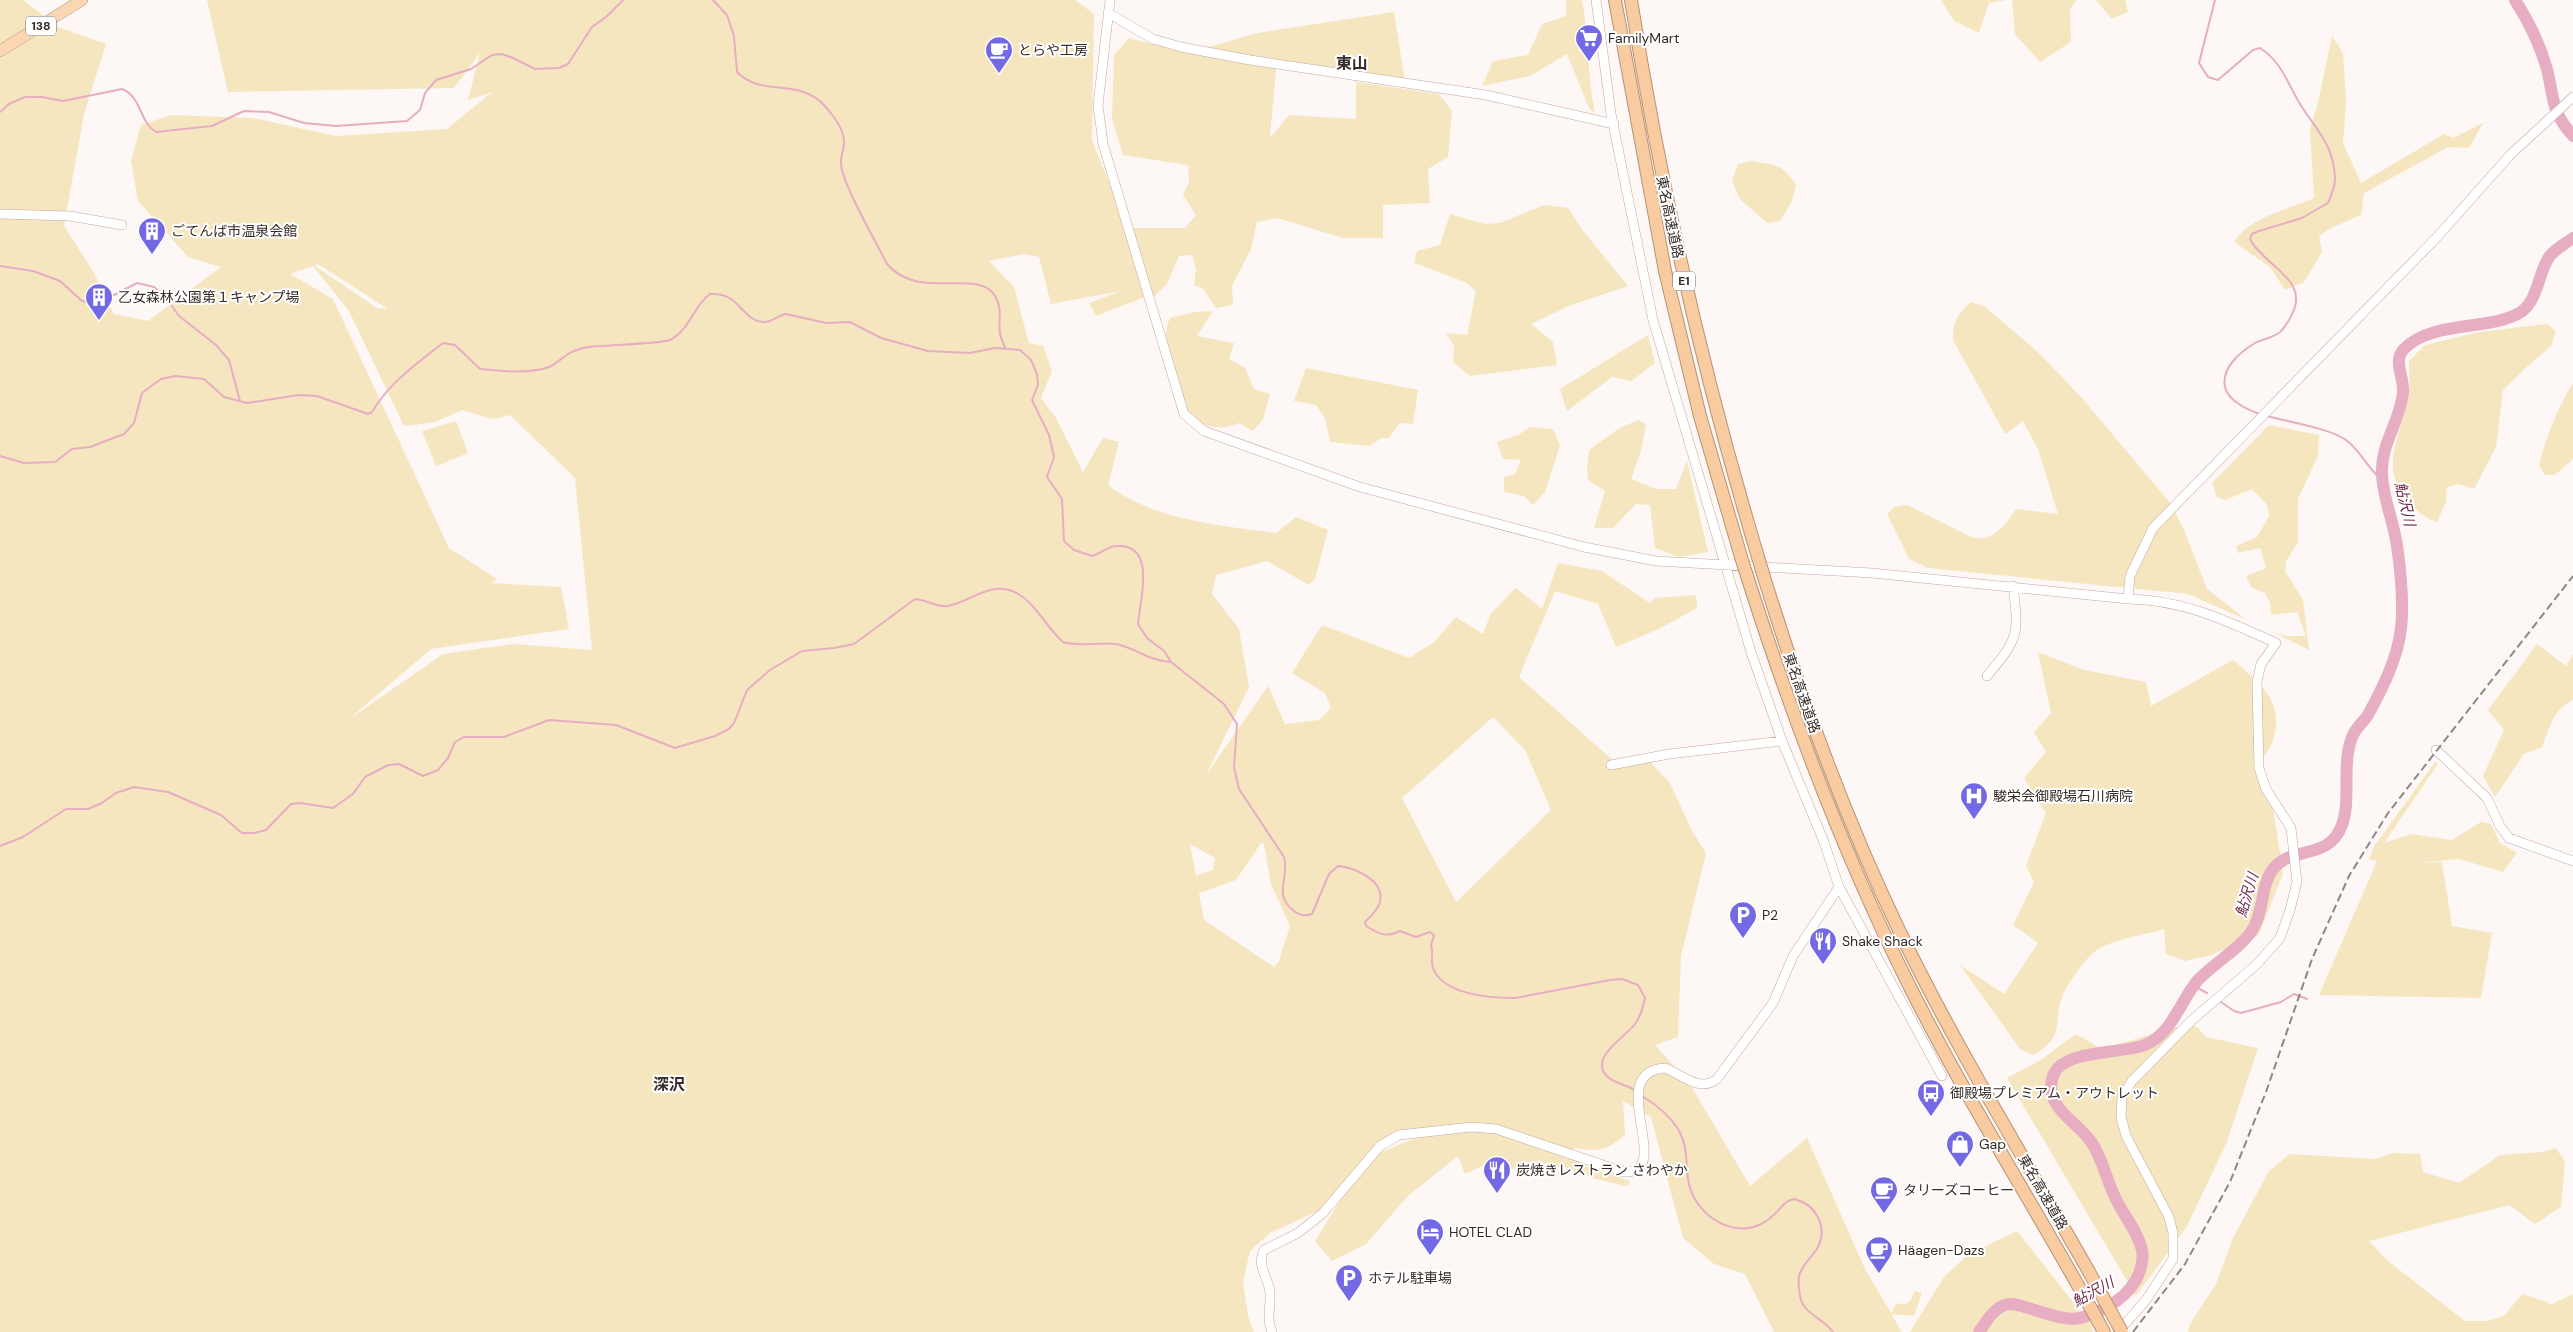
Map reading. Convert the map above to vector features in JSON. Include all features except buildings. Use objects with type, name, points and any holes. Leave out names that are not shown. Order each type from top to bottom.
[{"type":"highway","name":"138","points":[[0,51],[82,0]]},
{"type":"highway","name":"東名高速道路","points":[[1615,0],[1665,271],[1700,416],[1741,557],[1798,729],[1860,883],[1911,989],[1961,1082],[2072,1273],[2104,1332]]},
{"type":"highway","name":"東名高速道路","points":[[1631,0],[1660,170],[1715,410],[1764,577],[1813,725],[1856,833],[1895,922],[1975,1074],[2122,1332]]},
{"type":"highway","points":[[1638,0],[1644,83]]},
{"type":"highway","points":[[2072,1273],[2099,1332]]},
{"type":"street","points":[[1110,0],[1098,105],[1103,144],[1168,355],[1179,400],[1184,414],[1192,423],[1204,431],[1351,484],[1584,547],[1656,561],[1872,573],[2128,599],[2155,599],[2207,612],[2276,644],[2261,664],[2257,682],[2259,768],[2266,789],[2291,828],[2298,882],[2280,938],[2257,964],[2191,1021],[2132,1081],[2122,1097],[2121,1117],[2126,1136],[2169,1217],[2173,1233],[2173,1259],[2146,1300],[2118,1332]]},
{"type":"street","points":[[1596,0],[1614,124],[1653,320],[1723,564],[1782,741],[1824,842],[1838,887],[1942,1076]]},
{"type":"street","points":[[1108,13],[1153,39],[1181,46],[1250,60],[1486,95],[1614,124]]},
{"type":"street","points":[[2128,599],[2130,576],[2153,528],[2438,236],[2511,154],[2573,97]]},
{"type":"street","points":[[0,214],[70,216],[122,225]]},
{"type":"street","points":[[1987,676],[2015,638],[2016,618],[2012,586]]},
{"type":"street","points":[[1611,765],[1669,754],[1782,741]]},
{"type":"street","points":[[2436,750],[2487,798],[2500,826],[2509,838],[2573,861]]},
{"type":"street","points":[[1272,1332],[1268,1314],[1269,1290],[1261,1261],[1264,1250],[1298,1233],[1323,1213],[1346,1183],[1386,1140],[1399,1135],[1471,1127],[1496,1129],[1614,1169],[1630,1172],[1636,1170],[1645,1161],[1645,1150],[1638,1112],[1646,1078],[1659,1068],[1672,1070],[1697,1084],[1707,1084],[1717,1078],[1773,1003],[1793,956],[1838,887]]},
{"type":"shaded area","points":[[0,0],[23,0],[58,27],[106,44],[84,114],[64,226],[93,271],[114,314],[148,321],[221,267],[188,257],[138,201],[131,161],[141,125],[171,115],[253,118],[336,136],[447,129],[492,92],[468,100],[480,53],[454,88],[228,92],[207,0],[1075,0],[1094,14],[1092,140],[1134,246],[1129,228],[1185,228],[1196,215],[1183,195],[1189,182],[1188,165],[1123,155],[1112,119],[1114,55],[1129,38],[1188,53],[1257,33],[1394,12],[1405,82],[1323,71],[1276,69],[1270,138],[1289,115],[1356,119],[1356,82],[1439,94],[1452,111],[1448,157],[1428,169],[1430,203],[1383,205],[1383,238],[1343,238],[1277,218],[1257,222],[1251,249],[1232,286],[1233,305],[1216,308],[1203,289],[1194,285],[1196,269],[1192,255],[1179,256],[1167,284],[1151,300],[1145,297],[1096,316],[1089,303],[1121,291],[1051,304],[1039,257],[1024,254],[989,261],[1014,287],[1029,343],[1043,346],[1052,371],[1041,398],[1056,418],[1083,472],[1103,438],[1119,442],[1108,485],[1146,507],[1188,520],[1276,533],[1296,517],[1328,530],[1315,579],[1309,585],[1267,561],[1216,575],[1212,594],[1239,629],[1249,687],[1206,775],[1268,686],[1285,724],[1319,720],[1331,708],[1325,693],[1292,673],[1322,625],[1409,658],[1434,642],[1456,617],[1483,634],[1491,613],[1516,588],[1542,609],[1558,563],[1602,571],[1650,603],[1655,598],[1696,595],[1697,608],[1659,629],[1616,647],[1598,604],[1555,591],[1519,677],[1616,763],[1650,762],[1670,783],[1692,831],[1706,853],[1681,956],[1678,1037],[1655,1045],[1690,1084],[1750,1186],[1807,1138],[1865,1269],[1891,1313],[1897,1303],[1904,1305],[1910,1301],[1915,1291],[1922,1293],[1914,1316],[1891,1314],[1902,1332],[1774,1332],[1745,1274],[1714,1264],[1683,1238],[1651,1117],[1623,1101],[1625,1135],[1601,1149],[1574,1148],[1570,1157],[1585,1166],[1630,1181],[1629,1185],[1624,1186],[1593,1178],[1562,1166],[1546,1171],[1541,1160],[1503,1172],[1497,1159],[1465,1174],[1458,1156],[1408,1196],[1366,1244],[1332,1261],[1315,1241],[1359,1171],[1333,1204],[1270,1233],[1250,1251],[1243,1282],[1248,1316],[1254,1332],[0,1332]],"holes":[[[318,264],[388,309],[377,308],[315,266]],[[313,266],[349,311],[404,426],[435,422],[462,410],[493,419],[510,415],[575,478],[592,650],[514,644],[443,654],[348,720],[431,649],[569,629],[561,587],[491,583],[497,579],[449,548],[333,299],[290,274]],[[1493,717],[1525,750],[1551,810],[1456,902],[1402,798]],[[1261,843],[1264,844],[1271,884],[1290,926],[1279,961],[1274,967],[1204,920],[1199,893],[1236,880]],[[1190,844],[1215,858],[1213,870],[1196,876]],[[1440,1125],[1448,1125],[1369,1157],[1379,1144]]]},
{"type":"shaded area","points":[[1566,0],[1582,0],[1595,113],[1589,108],[1567,54],[1530,76],[1482,86],[1493,61],[1528,55],[1542,24],[1566,16]]},
{"type":"shaded area","points":[[1941,0],[2006,0],[1989,3],[1979,33],[1954,21]]},
{"type":"shaded area","points":[[2012,0],[2076,0],[2070,9],[2071,42],[2040,62],[2015,34]]},
{"type":"shaded area","points":[[2096,0],[2125,0],[2128,12],[2112,19]]},
{"type":"shaded area","points":[[2332,36],[2343,53],[2346,102],[2343,143],[2361,183],[2444,134],[2453,138],[2483,123],[2469,148],[2448,147],[2364,193],[2361,215],[2331,228],[2319,236],[2322,252],[2304,282],[2285,290],[2270,267],[2234,242],[2249,226],[2314,198],[2310,129],[2318,103]]},
{"type":"shaded area","points":[[1751,161],[1777,166],[1796,185],[1792,201],[1780,221],[1767,223],[1740,199],[1732,181],[1738,164]]},
{"type":"shaded area","points":[[1544,205],[1568,208],[1581,228],[1628,286],[1571,305],[1531,324],[1553,342],[1557,365],[1470,376],[1453,362],[1454,346],[1446,333],[1467,335],[1476,291],[1465,282],[1414,263],[1417,251],[1440,245],[1450,214],[1485,224],[1500,223]]},
{"type":"shaded area","points":[[1971,302],[1984,306],[2040,354],[2082,398],[2171,504],[2184,530],[2207,589],[2247,620],[2188,594],[1928,568],[1909,559],[1887,514],[1895,507],[1907,505],[1973,538],[1987,537],[1999,531],[2016,509],[2058,514],[2038,449],[2023,421],[2005,434],[1953,340],[1957,319],[1962,310]]},
{"type":"shaded area","points":[[1213,311],[1197,336],[1234,343],[1229,359],[1245,368],[1254,389],[1270,394],[1263,419],[1253,431],[1239,423],[1221,427],[1212,427],[1204,424],[1189,414],[1179,398],[1166,343],[1166,331],[1170,318],[1195,312]]},
{"type":"shaded area","points":[[2547,324],[2556,331],[2551,346],[2503,390],[2496,447],[2474,489],[2459,484],[2447,487],[2446,502],[2437,522],[2425,517],[2413,507],[2400,490],[2393,464],[2397,438],[2409,395],[2409,361],[2425,345],[2480,332]]},
{"type":"shaded area","points":[[1648,335],[1655,363],[1631,381],[1612,377],[1567,411],[1560,389]]},
{"type":"shaded area","points":[[1306,368],[1418,390],[1413,424],[1400,423],[1389,438],[1381,438],[1370,446],[1330,442],[1325,418],[1316,405],[1294,401]]},
{"type":"shaded area","points":[[2573,383],[2573,459],[2555,475],[2545,475],[2539,465],[2542,454],[2557,412]]},
{"type":"shaded area","points":[[1638,420],[1646,424],[1641,451],[1631,479],[1656,489],[1676,489],[1687,461],[1708,552],[1678,557],[1655,548],[1650,505],[1636,504],[1613,528],[1594,528],[1605,491],[1588,480],[1589,450],[1618,429]]},
{"type":"shaded area","points":[[456,421],[468,453],[436,466],[422,431]]},
{"type":"shaded area","points":[[2269,425],[2319,435],[2318,456],[2298,499],[2298,542],[2286,561],[2285,571],[2303,600],[2309,650],[2275,633],[2287,636],[2306,636],[2297,612],[2271,615],[2270,603],[2265,593],[2251,587],[2246,576],[2266,568],[2260,548],[2238,553],[2236,546],[2257,537],[2269,516],[2267,505],[2252,489],[2225,500],[2217,497],[2212,483]]},
{"type":"shaded area","points":[[1530,427],[1553,429],[1560,445],[1545,492],[1533,505],[1524,496],[1504,492],[1504,477],[1515,474],[1521,460],[1503,459],[1497,442],[1518,435]]},
{"type":"shaded area","points":[[2537,644],[2566,666],[2573,654],[2573,700],[2557,713],[2550,725],[2542,747],[2524,754],[2495,797],[2483,776],[2504,730],[2488,710]]},
{"type":"shaded area","points":[[2038,652],[2084,670],[2146,682],[2151,706],[2233,660],[2260,684],[2272,702],[2275,712],[2276,724],[2273,740],[2259,764],[2273,807],[2283,874],[2258,936],[2208,956],[2185,961],[2166,954],[2164,929],[2120,940],[2097,950],[2082,965],[2064,992],[2059,1007],[2054,1036],[2050,1042],[2033,1055],[2020,1049],[1960,965],[2004,994],[2038,943],[2013,925],[2034,882],[2026,866],[2046,813],[2024,778],[2046,752],[2034,732],[2051,713]]},
{"type":"shaded area","points":[[2436,761],[2438,764],[2384,843],[2412,834],[2452,840],[2481,822],[2491,824],[2500,843],[2517,853],[2503,872],[2459,859],[2417,863],[2442,862],[2452,926],[2492,933],[2481,998],[2319,995],[2377,861],[2369,859],[2375,845]]},
{"type":"shaded area","points":[[2187,1024],[2197,1027],[2206,1037],[2258,1048],[2226,1144],[2187,1226],[2136,1296],[2007,1078],[2039,1061],[2076,1034],[2109,1053],[2119,1044]]},
{"type":"shaded area","points":[[2556,1148],[2565,1162],[2561,1207],[2535,1224],[2509,1205],[2369,1241],[2388,1261],[2465,1321],[2486,1321],[2504,1316],[2522,1294],[2547,1302],[2550,1305],[2573,1294],[2573,1332],[2188,1332],[2190,1324],[2216,1284],[2233,1238],[2269,1171],[2290,1154],[2375,1159],[2393,1153],[2420,1154],[2423,1172],[2459,1183],[2500,1155],[2543,1152]]},
{"type":"shaded area","points":[[2017,1231],[2092,1326],[2093,1332],[1910,1332],[1944,1277],[1969,1254]]},
{"type":"waterway","points":[[0,112],[9,104],[25,97],[42,97],[63,101],[122,89],[129,93],[137,103],[146,122],[156,132],[212,126],[244,111],[269,112],[304,123],[336,126],[407,121],[420,110],[425,93],[436,80],[471,69],[492,55],[502,54],[535,69],[559,68],[568,64],[592,27],[606,17],[623,0]]},
{"type":"waterway","points":[[713,0],[727,15],[734,36],[737,72],[757,84],[800,91],[810,95],[821,102],[836,120],[843,136],[844,144],[841,167],[844,176],[887,264],[900,275],[915,281],[976,284],[987,288],[995,296],[999,305],[1000,334],[1005,348]]},
{"type":"waterway","points":[[2215,0],[2199,63],[2208,77],[2218,80],[2253,50],[2260,48],[2279,66],[2300,104],[2323,138],[2334,165],[2334,187],[2328,203],[2302,218],[2252,234],[2250,239],[2261,253],[2284,274],[2290,282],[2296,298],[2294,311],[2282,330],[2243,351],[2233,361],[2226,373],[2225,387],[2230,397],[2244,407],[2260,414]]},
{"type":"waterway","name":"鮎沢川","points":[[2515,0],[2541,51],[2557,112],[2573,136]]},
{"type":"waterway","name":"鮎沢川","points":[[1979,1332],[1993,1313],[2008,1304],[2068,1319],[2086,1317],[2112,1304],[2136,1280],[2142,1258],[2140,1242],[2117,1202],[2093,1145],[2056,1104],[2051,1086],[2053,1076],[2059,1067],[2068,1061],[2094,1054],[2135,1048],[2155,1040],[2169,1025],[2198,980],[2236,948],[2254,927],[2260,913],[2266,882],[2273,869],[2290,857],[2328,844],[2336,836],[2345,814],[2350,744],[2354,733],[2368,715],[2384,684],[2397,651],[2401,628],[2402,595],[2398,556],[2382,475],[2384,454],[2403,393],[2399,359],[2404,349],[2416,340],[2430,334],[2494,322],[2521,312],[2531,301],[2549,257],[2573,238]]},
{"type":"waterway","points":[[0,266],[33,271],[60,281],[82,301],[97,304],[137,283],[154,287],[165,296],[179,316],[216,345],[229,360],[240,401]]},
{"type":"waterway","points":[[0,456],[24,463],[55,462],[72,449],[90,447],[124,434],[134,423],[142,393],[161,379],[175,376],[204,379],[224,397],[247,403],[299,395],[317,396],[368,414],[372,412],[386,392],[404,374],[443,343],[455,345],[480,369],[533,371],[552,366],[572,352],[593,346],[670,340],[683,330],[704,299],[710,294],[728,297],[750,317],[764,322],[786,314],[826,323],[850,322],[881,338],[928,351],[970,353],[995,348],[1020,350],[1031,360],[1037,374],[1038,385],[1032,400],[1049,435],[1054,457],[1047,477],[1062,499],[1064,541],[1074,550],[1092,556],[1110,547],[1117,546],[1129,548],[1137,554],[1142,563],[1143,575],[1138,624],[1147,638],[1164,651],[1171,662],[1224,704],[1237,724],[1234,767],[1239,789],[1284,857],[1283,892],[1288,905],[1298,914],[1312,914],[1329,874],[1338,866],[1354,869],[1369,878],[1379,891],[1378,907],[1365,922],[1366,926],[1387,935],[1400,931],[1416,937],[1430,932],[1434,935],[1431,945],[1433,968],[1438,977],[1457,989],[1481,996],[1515,998],[1610,980],[1622,979],[1638,985],[1645,998],[1639,1018],[1610,1048],[1602,1063],[1603,1070],[1608,1077],[1636,1091]]},
{"type":"waterway","points":[[2267,416],[2339,436],[2351,444],[2382,480]]},
{"type":"waterway","points":[[0,846],[23,837],[66,809],[88,809],[102,803],[116,793],[134,787],[168,792],[221,815],[242,833],[254,833],[266,830],[291,804],[300,803],[333,808],[353,794],[365,777],[388,765],[399,764],[423,776],[438,770],[448,758],[455,742],[464,737],[504,737],[549,720],[616,725],[675,748],[715,736],[729,729],[734,723],[747,690],[770,670],[802,651],[854,644],[915,599],[940,606],[948,606],[983,592],[1000,589],[1009,590],[1024,598],[1063,642],[1122,645],[1155,659],[1171,662]]},
{"type":"waterway","points":[[2194,986],[2207,993]]},
{"type":"waterway","points":[[2221,1002],[2234,1011],[2241,1013],[2281,1002],[2294,994],[2307,999]]},
{"type":"waterway","points":[[1642,1096],[1671,1119],[1682,1136],[1690,1188],[1701,1208],[1709,1216],[1730,1227],[1741,1228],[1763,1223],[1788,1201],[1794,1199],[1802,1202],[1814,1211],[1821,1224],[1821,1239],[1818,1247],[1800,1273],[1798,1281],[1800,1296],[1809,1312],[1833,1332]]},
{"type":"railway","points":[[2133,1332],[2185,1264],[2230,1182],[2266,1092],[2312,959],[2349,876],[2388,813],[2573,576]]},
{"type":"place","name":"FamilyMart","points":[[1589,62]]},
{"type":"place","name":"とらや工房","points":[[999,74]]},
{"type":"place","name":"ごてんば市温泉会館","points":[[152,255]]},
{"type":"place","name":"乙女森林公園第１キャンプ場","points":[[99,321]]},
{"type":"place","name":"駿栄会御殿場石川病院","points":[[1974,820]]},
{"type":"place","name":"P2","points":[[1743,939]]},
{"type":"place","name":"Shake Shack","points":[[1823,965]]},
{"type":"place","name":"御殿場プレミアム・アウトレット","points":[[1931,1117]]},
{"type":"place","name":"Gap","points":[[1960,1168]]},
{"type":"place","name":"炭焼きレストラン さわやか","points":[[1497,1194]]},
{"type":"place","name":"タリーズコーヒー","points":[[1884,1214]]},
{"type":"place","name":"HOTEL CLAD","points":[[1430,1256]]},
{"type":"place","name":"Häagen-Dazs","points":[[1879,1274]]},
{"type":"place","name":"ホテル駐車場","points":[[1349,1302]]},
{"type":"district","name":"東山","points":[[1352,63]]},
{"type":"district","name":"深沢","points":[[669,1084]]}]
